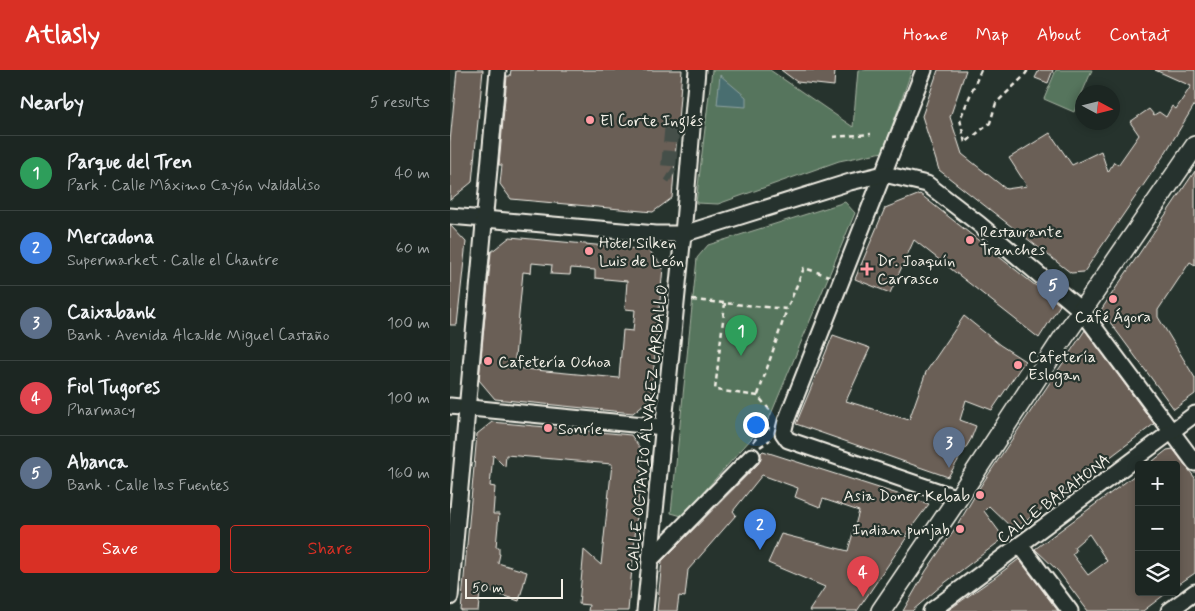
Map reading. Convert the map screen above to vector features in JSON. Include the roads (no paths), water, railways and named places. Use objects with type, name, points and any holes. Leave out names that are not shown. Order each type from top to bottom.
[{"type":"main road","points":[[881,611],[1082,311],[1194,151]]},
{"type":"street","points":[[450,597],[498,70]]},
{"type":"street","name":"CALLE OCTAVIO ÁLVAREZ CARBALLO","points":[[645,611],[683,234],[680,179],[697,70]]},
{"type":"street","points":[[924,70],[786,421],[783,433],[788,440],[958,498]]},
{"type":"street","points":[[450,216],[656,234],[683,234],[850,182],[884,174],[927,184],[979,224],[1082,311],[1195,463]]},
{"type":"street","points":[[450,406],[664,427]]},
{"type":"street","name":"CALLE BARAHONA","points":[[931,611],[1195,414]]},
{"type":"street","points":[[650,560],[752,456]]},
{"type":"street","points":[[1020,545],[1070,611]]},
{"type":"street","points":[[1169,611],[1195,592]]},
{"type":"water","points":[[720,75],[746,97],[746,107],[717,105]]},
{"type":"tunnel","points":[[672,128],[668,173],[673,176]]},
{"type":"place","name":"El Corte Inglés","points":[[590,120]]},
{"type":"place","name":"Restaurante Tranches","points":[[970,240]]},
{"type":"place","name":"Hotel Silken Luis de León","points":[[589,251]]},
{"type":"place","name":"Dr. Joaquín Carrasco","points":[[867,269]]},
{"type":"place","name":"Café Ágora","points":[[1113,299]]},
{"type":"place","name":"Abanca","points":[[1053,310]]},
{"type":"place","name":"Parque del Tren","points":[[741,356]]},
{"type":"place","name":"Cafetería Ochoa","points":[[488,361]]},
{"type":"place","name":"Cafetería Eslogan","points":[[1018,365]]},
{"type":"place","name":"Sonríe","points":[[548,428]]},
{"type":"place","name":"Caixabank","points":[[949,468]]},
{"type":"place","name":"Asia Doner Kebab","points":[[980,495]]},
{"type":"place","name":"Indian punjab","points":[[960,529]]},
{"type":"place","name":"Mercadona","points":[[760,550]]},
{"type":"place","name":"Fiol Tugores","points":[[863,597]]}]
